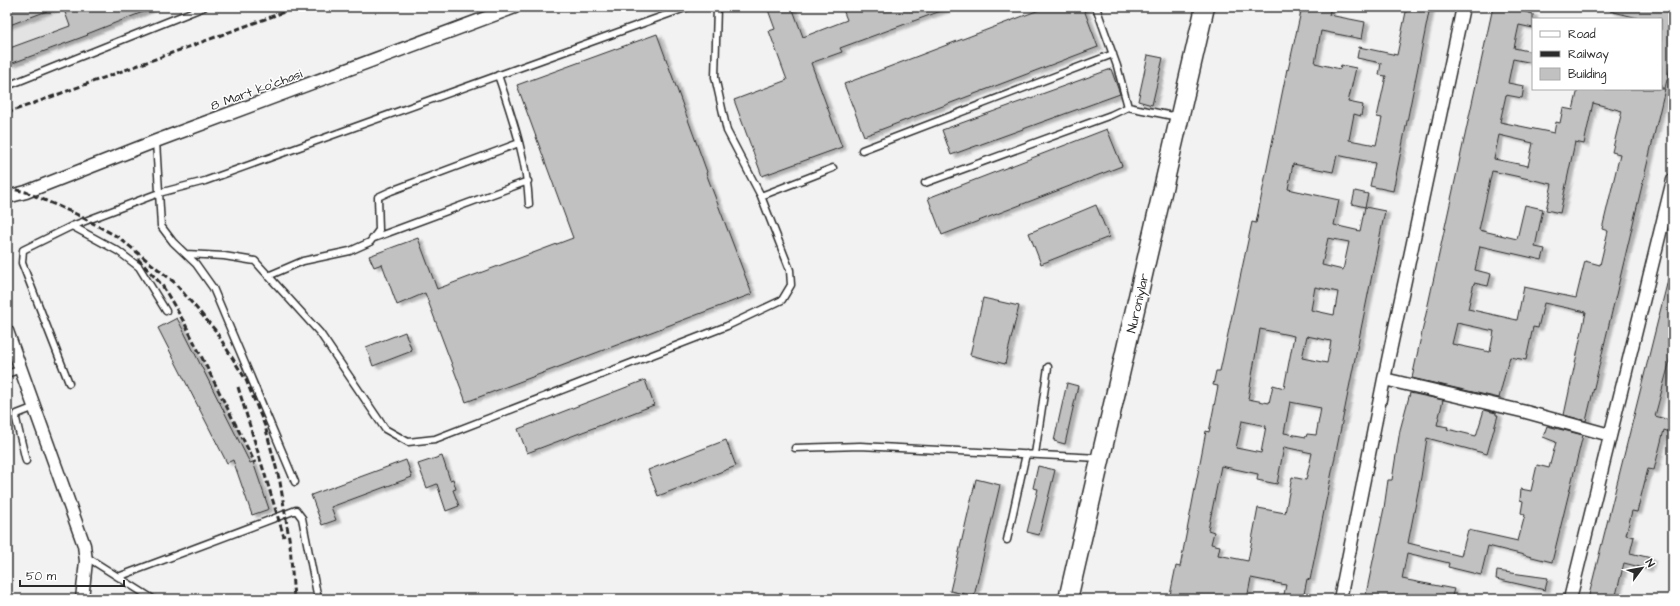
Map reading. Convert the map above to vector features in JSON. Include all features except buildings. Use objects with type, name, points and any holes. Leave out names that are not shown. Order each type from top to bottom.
[{"type":"main road","name":"Nuroniylar","points":[[1068,599],[1205,7]]},
{"type":"street","name":"8 Mart koʻchasi","points":[[7,197],[26,192],[156,141],[515,7]]},
{"type":"street","points":[[1340,599],[1384,379],[1463,7]]},
{"type":"street","points":[[1570,599],[1673,180]]},
{"type":"street","points":[[7,331],[84,545],[85,556],[82,599]]},
{"type":"street","points":[[1384,379],[1526,412],[1610,435]]},
{"type":"lane","points":[[7,85],[204,7]]},
{"type":"lane","points":[[69,383],[22,263],[22,250],[72,226],[159,193],[205,181],[688,7]]},
{"type":"lane","points":[[186,254],[224,256],[255,261],[320,333],[385,429],[408,442],[435,439],[727,326],[782,300],[791,285],[790,270],[761,196],[727,131],[715,77],[717,7]]},
{"type":"lane","points":[[1096,7],[1128,107]]},
{"type":"lane","points":[[862,150],[1112,54]]},
{"type":"lane","points":[[498,75],[519,144],[528,181],[529,204]]},
{"type":"lane","points":[[925,183],[1110,116],[1128,107],[1180,117]]},
{"type":"lane","points":[[156,141],[161,226],[173,242],[196,264],[213,288],[295,482]]},
{"type":"lane","points":[[268,276],[303,261],[350,251],[370,242],[379,230],[378,198],[391,191],[519,144]]},
{"type":"lane","points":[[761,196],[833,168]]},
{"type":"lane","points":[[373,238],[528,181]]},
{"type":"lane","points":[[72,226],[118,251],[139,267],[166,311]]},
{"type":"lane","points":[[1035,454],[1048,367]]},
{"type":"lane","points":[[7,374],[21,369]]},
{"type":"lane","points":[[26,461],[16,419],[17,414],[35,407]]},
{"type":"lane","points":[[795,448],[860,446],[1101,458]]},
{"type":"lane","points":[[1007,540],[1026,454]]},
{"type":"lane","points":[[118,577],[296,510],[302,518],[318,599]]},
{"type":"lane","points":[[85,556],[153,599]]},
{"type":"shaded area","points":[[7,7],[169,7],[7,70]]},
{"type":"railway","points":[[7,113],[298,7]]},
{"type":"railway","points":[[7,188],[26,192],[76,214],[118,237],[174,282],[215,330],[246,380],[265,426],[280,482],[290,544],[294,599]]},
{"type":"railway","points":[[138,259],[162,285],[184,322],[255,463]]},
{"type":"railway","points":[[238,387],[284,537]]}]
